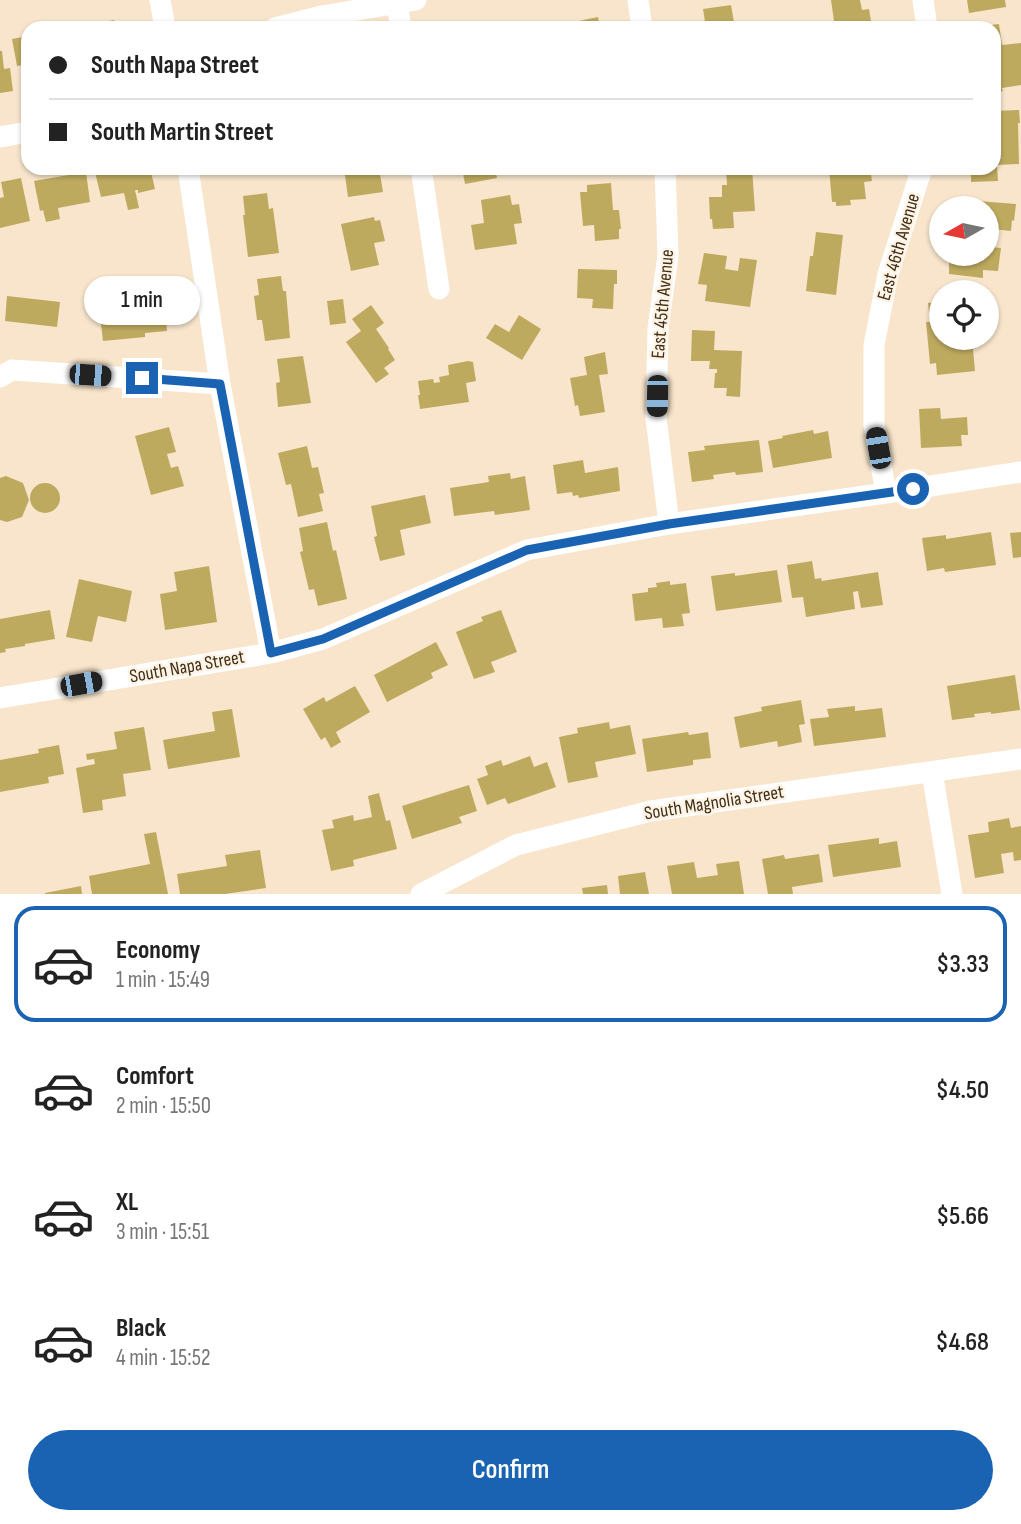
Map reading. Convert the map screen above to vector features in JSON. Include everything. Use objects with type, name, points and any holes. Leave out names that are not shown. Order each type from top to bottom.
[{"type":"street","points":[[160,0],[164,21]]},
{"type":"street","points":[[638,0],[641,21]]},
{"type":"street","points":[[923,0],[926,21]]},
{"type":"street","points":[[303,21],[407,1],[403,21]]},
{"type":"street","points":[[0,137],[21,133]]},
{"type":"street","points":[[189,175],[220,384],[271,653]]},
{"type":"street","points":[[422,175],[439,289]]},
{"type":"street","name":"East 45th Avenue","points":[[665,175],[668,255],[658,329],[656,418],[669,524]]},
{"type":"street","name":"East 46th Avenue","points":[[886,493],[874,425],[873,345],[888,274],[920,175]]},
{"type":"street","points":[[0,377],[12,370],[220,384]]},
{"type":"street","name":"South Napa Street","points":[[0,698],[271,653],[323,639],[527,550],[669,524],[1021,472]]},
{"type":"street","name":"South Magnolia Street","points":[[421,894],[516,845],[651,811],[1021,759]]},
{"type":"street","points":[[932,772],[952,894]]},
{"type":"building","points":[[831,0],[860,0],[862,10],[869,9],[871,21],[834,21]]},
{"type":"building","points":[[967,0],[1005,0],[1006,7],[969,13]]},
{"type":"building","points":[[731,5],[734,21],[705,21],[703,9]]},
{"type":"building","points":[[598,17],[599,21],[579,21]]},
{"type":"building","points":[[21,37],[21,65],[17,66],[12,39]]},
{"type":"building","points":[[1001,38],[1002,45],[1021,43],[1021,85],[1002,88],[1001,91]]},
{"type":"building","points":[[0,51],[4,69],[10,68],[13,91],[0,93]]},
{"type":"building","points":[[1019,110],[1019,164],[1001,165],[1001,111]]},
{"type":"building","points":[[86,175],[90,202],[58,208],[60,219],[46,222],[43,210],[40,211],[34,181]]},
{"type":"building","points":[[96,175],[152,175],[155,189],[138,193],[138,190],[135,190],[139,208],[128,210],[124,193],[101,197]]},
{"type":"building","points":[[345,175],[380,175],[383,192],[348,197]]},
{"type":"building","points":[[463,175],[496,175],[497,178],[465,184]]},
{"type":"building","points":[[726,175],[752,175],[755,211],[733,212],[734,228],[713,229],[709,197],[722,197],[722,185],[727,185]]},
{"type":"building","points":[[830,175],[871,175],[872,181],[864,182],[866,199],[850,200],[851,205],[836,206],[836,202],[832,202]]},
{"type":"building","points":[[971,175],[998,175],[998,181],[971,182]]},
{"type":"building","points":[[21,178],[30,221],[0,228],[0,198],[4,197],[1,182]]},
{"type":"building","points":[[611,183],[613,210],[619,210],[619,239],[595,241],[594,225],[583,226],[580,192],[587,192],[587,185]]},
{"type":"building","points":[[267,193],[269,209],[273,208],[279,253],[248,257],[243,196]]},
{"type":"building","points":[[510,195],[512,205],[519,204],[522,223],[514,224],[517,244],[475,250],[471,225],[484,223],[481,200]]},
{"type":"building","points":[[999,203],[1016,204],[1011,231],[999,230]]},
{"type":"building","points":[[374,217],[375,221],[380,220],[385,241],[374,243],[379,265],[351,271],[341,224]]},
{"type":"building","points":[[816,232],[843,235],[836,295],[806,291]]},
{"type":"building","points":[[704,253],[727,256],[725,269],[738,271],[740,258],[757,260],[750,307],[705,301],[707,285],[698,284]]},
{"type":"building","points":[[949,266],[999,266],[998,271],[983,270],[983,278],[949,274]]},
{"type":"building","points":[[578,269],[617,270],[613,309],[592,308],[593,299],[577,298]]},
{"type":"building","points":[[281,276],[283,291],[286,291],[290,338],[265,341],[262,320],[257,320],[254,296],[259,295],[257,279]]},
{"type":"building","points":[[7,296],[60,302],[57,327],[5,321]]},
{"type":"building","points":[[343,299],[346,323],[330,325],[327,301]]},
{"type":"building","points":[[143,303],[143,308],[165,306],[167,331],[145,333],[145,337],[103,341],[99,308]]},
{"type":"building","points":[[371,305],[384,323],[376,329],[395,360],[384,368],[389,374],[376,383],[346,342],[361,331],[352,319]]},
{"type":"building","points":[[519,315],[541,329],[522,360],[486,338],[495,324],[509,332]]},
{"type":"building","points":[[926,322],[929,322],[929,350],[973,350],[975,371],[937,375],[936,363],[930,364]]},
{"type":"building","points":[[692,330],[715,331],[714,350],[742,351],[740,397],[726,396],[727,388],[714,388],[717,369],[709,369],[710,361],[691,361]]},
{"type":"building","points":[[605,352],[608,374],[599,375],[605,412],[580,416],[578,405],[575,406],[570,378],[587,375],[584,357]]},
{"type":"building","points":[[303,356],[311,403],[278,407],[276,383],[280,382],[277,359]]},
{"type":"building","points":[[473,362],[476,381],[466,383],[469,402],[420,409],[418,381],[433,379],[434,383],[440,382],[439,377],[449,375],[448,365]]},
{"type":"building","points":[[940,408],[941,419],[967,417],[968,435],[961,435],[962,446],[921,448],[919,409]]},
{"type":"building","points":[[169,427],[176,452],[167,454],[171,468],[178,466],[184,486],[151,495],[135,436]]},
{"type":"building","points":[[813,430],[814,434],[828,431],[832,458],[773,468],[768,441]]},
{"type":"building","points":[[759,440],[763,472],[713,475],[714,479],[692,482],[688,452],[705,450],[704,446]]},
{"type":"building","points":[[307,446],[312,468],[318,467],[324,493],[319,494],[323,511],[298,517],[291,484],[286,485],[278,453]]},
{"type":"building","points":[[583,460],[585,473],[618,467],[620,491],[579,498],[578,495],[573,496],[572,492],[557,494],[553,465]]},
{"type":"building","points":[[510,473],[511,479],[525,476],[530,510],[495,515],[494,511],[454,516],[450,488],[489,482],[488,476]]},
{"type":"building","points":[[6,476],[23,483],[29,500],[22,517],[7,522],[0,520],[0,478]]},
{"type":"building","points":[[45,483],[51,484],[59,492],[59,504],[51,512],[45,513],[39,512],[31,504],[30,498],[31,492],[39,484]]},
{"type":"building","points":[[425,495],[431,523],[400,530],[405,555],[380,561],[371,506]]},
{"type":"building","points":[[327,522],[347,599],[318,606],[314,589],[309,590],[300,552],[303,551],[299,528]]},
{"type":"building","points":[[991,532],[996,565],[945,572],[944,568],[927,571],[922,538],[946,535],[946,539]]},
{"type":"building","points":[[1021,532],[1021,557],[1013,558],[1010,533]]},
{"type":"building","points":[[812,561],[815,579],[821,578],[822,581],[878,572],[883,605],[861,608],[858,591],[853,592],[855,609],[806,617],[803,597],[792,598],[787,565]]},
{"type":"building","points":[[209,566],[217,622],[165,630],[160,594],[177,591],[174,572]]},
{"type":"building","points":[[777,570],[782,602],[716,611],[711,576],[735,573],[735,576]]},
{"type":"building","points":[[79,579],[132,591],[126,622],[98,616],[92,642],[66,637]]},
{"type":"building","points":[[670,581],[670,585],[686,583],[690,613],[682,614],[684,626],[663,628],[662,618],[635,621],[632,594],[648,592],[648,588],[657,587],[656,583]]},
{"type":"building","points":[[50,610],[55,639],[5,649],[6,652],[0,653],[0,619]]},
{"type":"building","points":[[501,610],[517,652],[491,662],[495,672],[474,679],[456,632],[483,621],[481,617]]},
{"type":"building","points":[[436,642],[448,665],[431,673],[433,678],[387,702],[374,675]]},
{"type":"building","points":[[1015,675],[1020,710],[974,714],[975,717],[952,720],[947,686]]},
{"type":"building","points":[[355,686],[370,712],[336,732],[341,742],[331,748],[325,737],[321,740],[303,709],[324,697],[326,702]]},
{"type":"building","points":[[801,700],[805,724],[799,725],[802,742],[778,747],[777,741],[740,748],[734,717],[762,711],[761,707]]},
{"type":"building","points":[[855,706],[855,711],[882,708],[886,737],[814,746],[810,719],[829,717],[827,709]]},
{"type":"building","points":[[232,709],[240,757],[168,769],[163,740],[215,731],[212,712]]},
{"type":"building","points":[[609,722],[610,729],[630,725],[636,754],[595,762],[598,777],[568,783],[559,737],[578,733],[577,728]]},
{"type":"building","points":[[144,727],[151,770],[123,774],[126,796],[102,800],[103,810],[83,813],[76,768],[95,764],[94,759],[87,760],[86,754],[117,749],[114,732]]},
{"type":"building","points":[[688,732],[689,735],[708,732],[711,758],[693,760],[693,765],[647,772],[642,739]]},
{"type":"building","points":[[59,745],[64,774],[48,777],[49,783],[0,792],[0,760],[39,753],[38,749]]},
{"type":"building","points":[[530,756],[534,767],[547,762],[556,787],[508,804],[505,798],[487,805],[477,779],[488,775],[485,766],[501,760],[503,766]]},
{"type":"building","points":[[469,785],[477,811],[459,817],[462,823],[412,839],[402,806]]},
{"type":"building","points":[[379,793],[386,821],[390,820],[397,849],[353,860],[354,866],[331,871],[322,830],[334,828],[332,820],[353,815],[354,821],[372,817],[368,796]]},
{"type":"building","points":[[1009,818],[1011,828],[1021,826],[1021,860],[1014,861],[1013,852],[1001,854],[1004,873],[975,878],[968,835],[989,832],[988,822]]},
{"type":"building","points":[[156,832],[168,894],[92,894],[89,876],[150,864],[144,834]]},
{"type":"building","points":[[879,838],[879,844],[897,841],[901,867],[833,877],[828,845]]},
{"type":"building","points":[[260,850],[266,888],[225,894],[180,894],[177,874],[227,866],[225,855]]},
{"type":"building","points":[[819,854],[823,882],[792,887],[793,894],[768,894],[762,859]]},
{"type":"building","points":[[739,861],[744,894],[672,894],[667,866],[694,862],[697,878],[718,875],[716,864]]},
{"type":"building","points":[[645,872],[649,894],[620,894],[618,876]]},
{"type":"building","points":[[607,885],[608,894],[583,894],[582,888]]},
{"type":"building","points":[[81,886],[82,894],[45,894],[45,893]]},
{"type":"route","points":[[142,378],[220,384],[271,653],[323,639],[527,550],[669,524],[913,489]]}]
